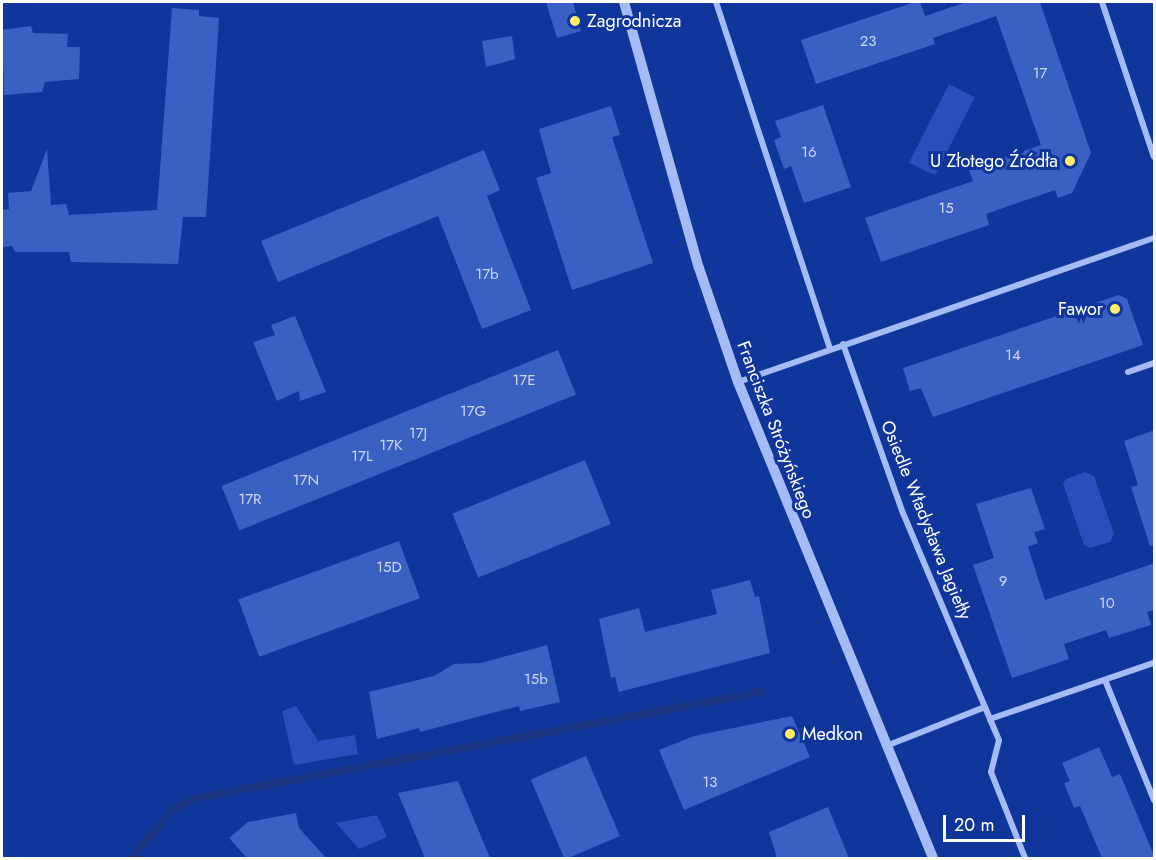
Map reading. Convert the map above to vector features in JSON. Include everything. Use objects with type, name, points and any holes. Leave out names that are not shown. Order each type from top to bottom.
[{"type":"street","name":"Franciszka Stróżyńskiego","points":[[624,2],[699,268],[738,382],[933,858]]},
{"type":"street","points":[[716,2],[830,348]]},
{"type":"street","points":[[1102,2],[1155,157]]},
{"type":"street","points":[[738,382],[830,348],[1155,237]]},
{"type":"street","name":"Osiedle Władysława Jagiełły","points":[[843,344],[903,513],[999,740],[992,772],[1025,858]]},
{"type":"street","points":[[1128,372],[1155,363]]},
{"type":"street","points":[[990,719],[1155,663]]},
{"type":"street","points":[[1105,680],[1155,800]]},
{"type":"street","points":[[886,746],[985,707]]},
{"type":"shaded area","points":[[949,84],[975,97],[935,176],[909,162]]},
{"type":"shaded area","points":[[1085,472],[1094,476],[1114,534],[1110,542],[1090,548],[1084,545],[1063,484],[1066,479]]},
{"type":"shaded area","points":[[296,706],[318,741],[355,735],[358,754],[294,765],[282,711]]},
{"type":"shaded area","points":[[377,815],[387,837],[359,849],[336,823]]},
{"type":"building","points":[[546,2],[573,2],[581,31],[557,38]]},
{"type":"building","points":[[920,2],[925,16],[967,2],[1040,2],[1091,153],[1072,193],[1058,198],[1055,190],[986,214],[989,225],[881,262],[865,218],[973,181],[969,170],[1041,145],[996,16],[933,38],[935,44],[816,84],[801,40]]},
{"type":"building","points":[[172,8],[199,10],[199,16],[219,18],[206,217],[183,217],[178,264],[71,262],[69,252],[15,252],[12,246],[2,247],[2,210],[9,209],[8,193],[31,191],[47,149],[51,205],[66,204],[69,215],[157,210]]},
{"type":"building","points":[[31,26],[33,33],[68,34],[67,47],[80,47],[79,79],[45,82],[42,92],[4,95],[2,30]]},
{"type":"building","points":[[512,36],[515,59],[486,67],[482,41]]},
{"type":"building","points":[[823,105],[851,187],[804,203],[791,166],[784,169],[774,140],[781,137],[775,121]]},
{"type":"building","points":[[611,106],[620,135],[612,137],[653,263],[572,290],[536,178],[551,173],[539,129]]},
{"type":"building","points":[[484,150],[500,190],[487,196],[531,310],[482,329],[438,216],[278,282],[261,241]]},
{"type":"building","points":[[1119,295],[1127,299],[1143,345],[933,417],[921,388],[910,391],[903,368]]},
{"type":"building","points":[[295,316],[326,392],[300,401],[299,391],[277,401],[253,342],[275,335],[271,325]]},
{"type":"building","points":[[558,350],[576,395],[239,530],[221,486]]},
{"type":"building","points":[[1155,430],[1155,546],[1150,546],[1131,487],[1138,485],[1124,441]]},
{"type":"building","points":[[585,460],[611,524],[478,578],[452,514]]},
{"type":"building","points":[[1031,488],[1045,529],[1034,532],[1038,543],[1028,547],[1045,600],[1155,563],[1155,610],[1147,612],[1151,625],[1109,638],[1106,630],[1064,644],[1069,659],[1012,678],[973,565],[994,558],[976,504]]},
{"type":"building","points":[[399,541],[420,598],[259,657],[238,599]]},
{"type":"building","points":[[750,580],[755,597],[759,596],[770,653],[619,692],[615,677],[611,678],[599,619],[639,608],[645,632],[717,614],[711,590]]},
{"type":"building","points":[[547,645],[560,702],[520,711],[519,706],[420,732],[419,728],[377,739],[369,692],[434,676],[454,664],[481,663]]},
{"type":"building","points":[[792,716],[810,757],[684,810],[659,750],[694,736]]},
{"type":"building","points":[[1099,747],[1112,777],[1120,774],[1155,858],[1102,858],[1080,806],[1074,808],[1064,783],[1070,781],[1062,763]]},
{"type":"building","points":[[586,756],[620,836],[564,858],[531,779]]},
{"type":"building","points":[[458,781],[490,858],[425,858],[398,793]]},
{"type":"building","points":[[828,807],[849,858],[777,858],[769,832]]},
{"type":"building","points":[[296,813],[299,828],[326,858],[247,858],[229,838],[248,822]]},
{"type":"waterway","points":[[132,858],[172,810],[197,798],[761,692]]},
{"type":"place","name":"Zagrodnicza","points":[[575,21]]},
{"type":"place","name":"U Złotego Źródła","points":[[1070,161]]},
{"type":"place","name":"Fawor","points":[[1115,309]]},
{"type":"place","name":"Medkon","points":[[790,734]]}]
